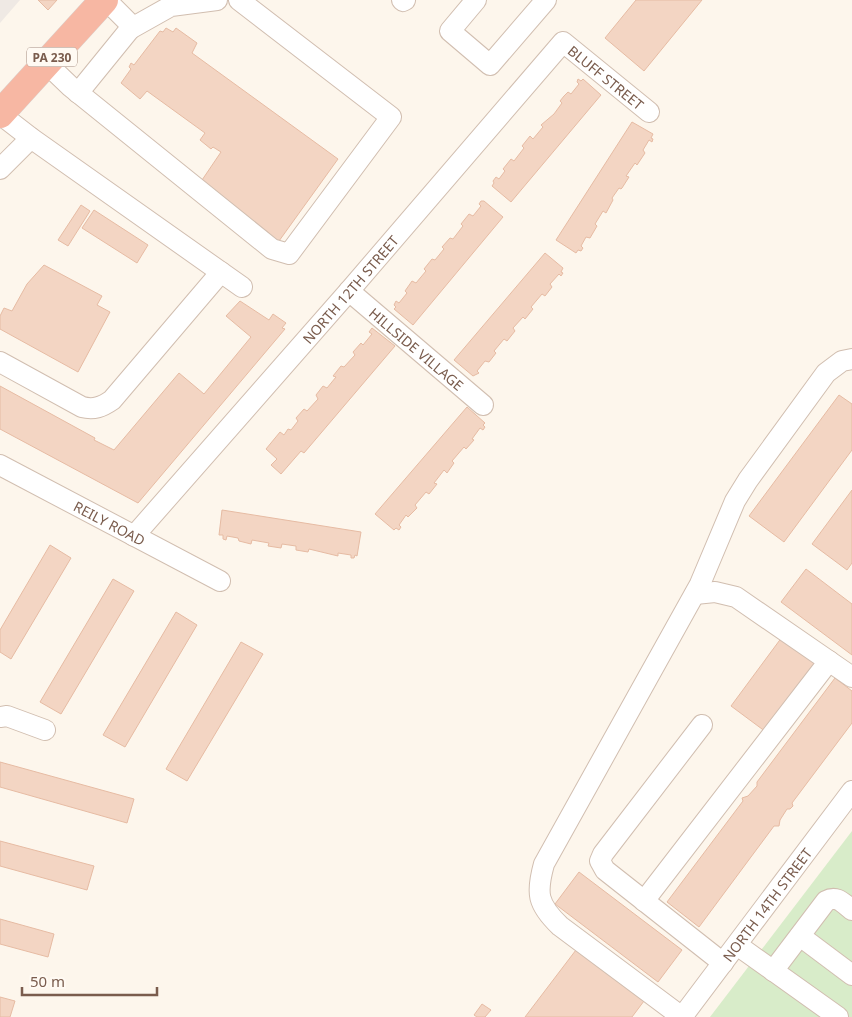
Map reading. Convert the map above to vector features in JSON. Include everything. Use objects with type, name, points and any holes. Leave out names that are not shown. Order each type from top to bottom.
[{"type":"highway","name":"PA 230","points":[[0,114],[105,0]]},
{"type":"street","points":[[105,0],[129,23],[130,29]]},
{"type":"street","points":[[78,93],[130,29],[171,6],[217,0]]},
{"type":"street","points":[[46,63],[70,87],[272,249],[289,254],[391,117],[239,0]]},
{"type":"street","points":[[476,0],[450,30],[490,65],[546,0]]},
{"type":"street","name":"BLUFF STREET","points":[[564,42],[649,112]]},
{"type":"street","name":"NORTH 12TH STREET","points":[[134,536],[564,42]]},
{"type":"street","points":[[0,114],[242,287]]},
{"type":"street","points":[[0,169],[31,138]]},
{"type":"street","points":[[0,362],[82,407],[91,409],[103,406],[112,400],[220,272]]},
{"type":"street","name":"HILLSIDE VILLAGE","points":[[349,291],[483,405]]},
{"type":"street","points":[[682,1017],[560,926],[548,914],[541,901],[539,883],[544,864],[695,594],[736,501],[748,480],[826,373],[842,361],[852,359]]},
{"type":"street","name":"REILY ROAD","points":[[0,465],[220,581]]},
{"type":"street","points":[[695,594],[715,592],[736,597],[852,678]]},
{"type":"street","points":[[644,901],[829,661]]},
{"type":"street","points":[[0,717],[7,716],[46,730]]},
{"type":"street","points":[[702,725],[603,854],[600,861],[605,870],[723,963]]},
{"type":"street","name":"NORTH 14TH STREET","points":[[682,1017],[852,791]]},
{"type":"street","points":[[774,971],[826,901],[831,898],[838,899],[852,910]]},
{"type":"street","points":[[800,936],[852,975]]},
{"type":"street","points":[[737,944],[838,1017]]},
{"type":"shaded area","points":[[0,0],[20,0],[0,23]]},
{"type":"green space","points":[[852,831],[852,1017],[710,1017]]},
{"type":"building","points":[[38,0],[57,0],[48,10]]},
{"type":"building","points":[[636,0],[702,0],[644,71],[605,38]]},
{"type":"building","points":[[166,28],[173,32],[176,28],[197,43],[192,53],[338,159],[279,241],[257,249],[269,233],[200,183],[221,152],[213,147],[211,149],[200,140],[205,133],[147,91],[140,99],[121,83],[131,69],[129,67],[131,63],[134,65],[160,31],[163,32]]},
{"type":"building","points":[[578,79],[581,81],[583,79],[601,95],[511,202],[492,186],[493,181],[496,177],[499,179],[505,171],[503,169],[511,159],[514,161],[530,136],[533,139],[543,127],[541,125],[554,114],[562,103],[560,101],[564,96],[568,92],[571,94],[579,84],[577,82]]},
{"type":"building","points":[[632,122],[653,134],[652,142],[649,140],[643,150],[645,153],[626,176],[629,177],[612,198],[613,200],[606,213],[603,211],[595,224],[597,226],[590,238],[586,237],[581,246],[583,248],[576,253],[556,240]]},
{"type":"building","points":[[481,201],[484,201],[503,217],[413,325],[394,309],[396,301],[399,303],[407,293],[405,291],[412,281],[416,283],[426,271],[424,269],[432,259],[435,260],[444,249],[442,247],[450,238],[453,239],[469,214],[473,216],[481,206],[479,204]]},
{"type":"building","points":[[81,205],[90,211],[68,246],[58,240]]},
{"type":"building","points":[[94,210],[148,245],[137,263],[82,228]]},
{"type":"building","points":[[545,253],[563,268],[561,272],[563,273],[561,276],[559,274],[550,284],[552,287],[545,296],[542,294],[531,307],[533,309],[525,319],[523,317],[513,328],[515,331],[507,341],[504,339],[494,351],[496,353],[489,362],[485,361],[477,371],[479,373],[473,376],[454,360]]},
{"type":"building","points":[[44,265],[102,296],[97,305],[110,312],[78,372],[0,329],[0,316],[4,308],[12,311],[27,284]]},
{"type":"building","points":[[240,301],[269,320],[273,314],[286,323],[282,328],[285,329],[138,503],[0,429],[0,386],[114,450],[179,373],[204,394],[251,337],[226,316]]},
{"type":"building","points":[[372,328],[395,346],[304,453],[301,451],[281,474],[271,465],[277,459],[266,449],[280,432],[284,435],[288,429],[291,430],[298,421],[296,418],[304,409],[307,411],[318,399],[316,395],[323,386],[327,388],[336,377],[333,376],[341,366],[344,367],[355,355],[353,352],[361,343],[363,345],[372,334],[369,332]]},
{"type":"building","points":[[839,395],[852,404],[852,450],[784,542],[749,516]]},
{"type":"building","points":[[467,407],[485,423],[483,425],[485,427],[483,430],[480,428],[472,439],[474,440],[466,449],[464,447],[452,461],[454,463],[447,473],[444,470],[434,483],[437,484],[429,494],[426,492],[415,505],[417,508],[408,517],[406,515],[399,525],[401,527],[399,530],[396,528],[394,530],[375,514]]},
{"type":"building","points":[[852,490],[852,563],[847,570],[812,544]]},
{"type":"building","points":[[222,510],[361,532],[357,556],[355,555],[354,558],[351,558],[351,555],[338,553],[338,556],[309,549],[308,552],[296,550],[296,546],[282,544],[281,548],[268,546],[269,543],[252,540],[251,544],[239,541],[238,538],[227,536],[226,540],[223,539],[223,535],[219,535]]},
{"type":"building","points":[[50,545],[71,558],[11,659],[0,652],[0,630]]},
{"type":"building","points":[[806,569],[852,604],[852,655],[781,602]]},
{"type":"building","points":[[113,579],[134,591],[61,714],[40,702]]},
{"type":"building","points":[[176,612],[197,625],[125,747],[103,735]]},
{"type":"building","points":[[785,633],[820,658],[766,732],[731,706]]},
{"type":"building","points":[[241,642],[263,654],[187,781],[166,769]]},
{"type":"building","points":[[835,678],[852,691],[852,723],[792,803],[793,806],[787,809],[780,820],[779,826],[774,826],[699,927],[667,902],[743,801],[742,798],[748,796],[757,786],[757,782]]},
{"type":"building","points":[[0,762],[134,799],[127,823],[0,787]]},
{"type":"building","points":[[0,841],[94,866],[87,890],[0,866]]},
{"type":"building","points":[[579,872],[682,950],[658,982],[555,904]]},
{"type":"building","points":[[0,919],[54,934],[48,957],[0,944]]},
{"type":"building","points":[[579,946],[647,997],[632,1017],[525,1017]]},
{"type":"building","points":[[0,997],[15,1001],[10,1017],[0,1017]]},
{"type":"building","points":[[482,1004],[491,1010],[485,1017],[477,1017],[474,1015]]}]
